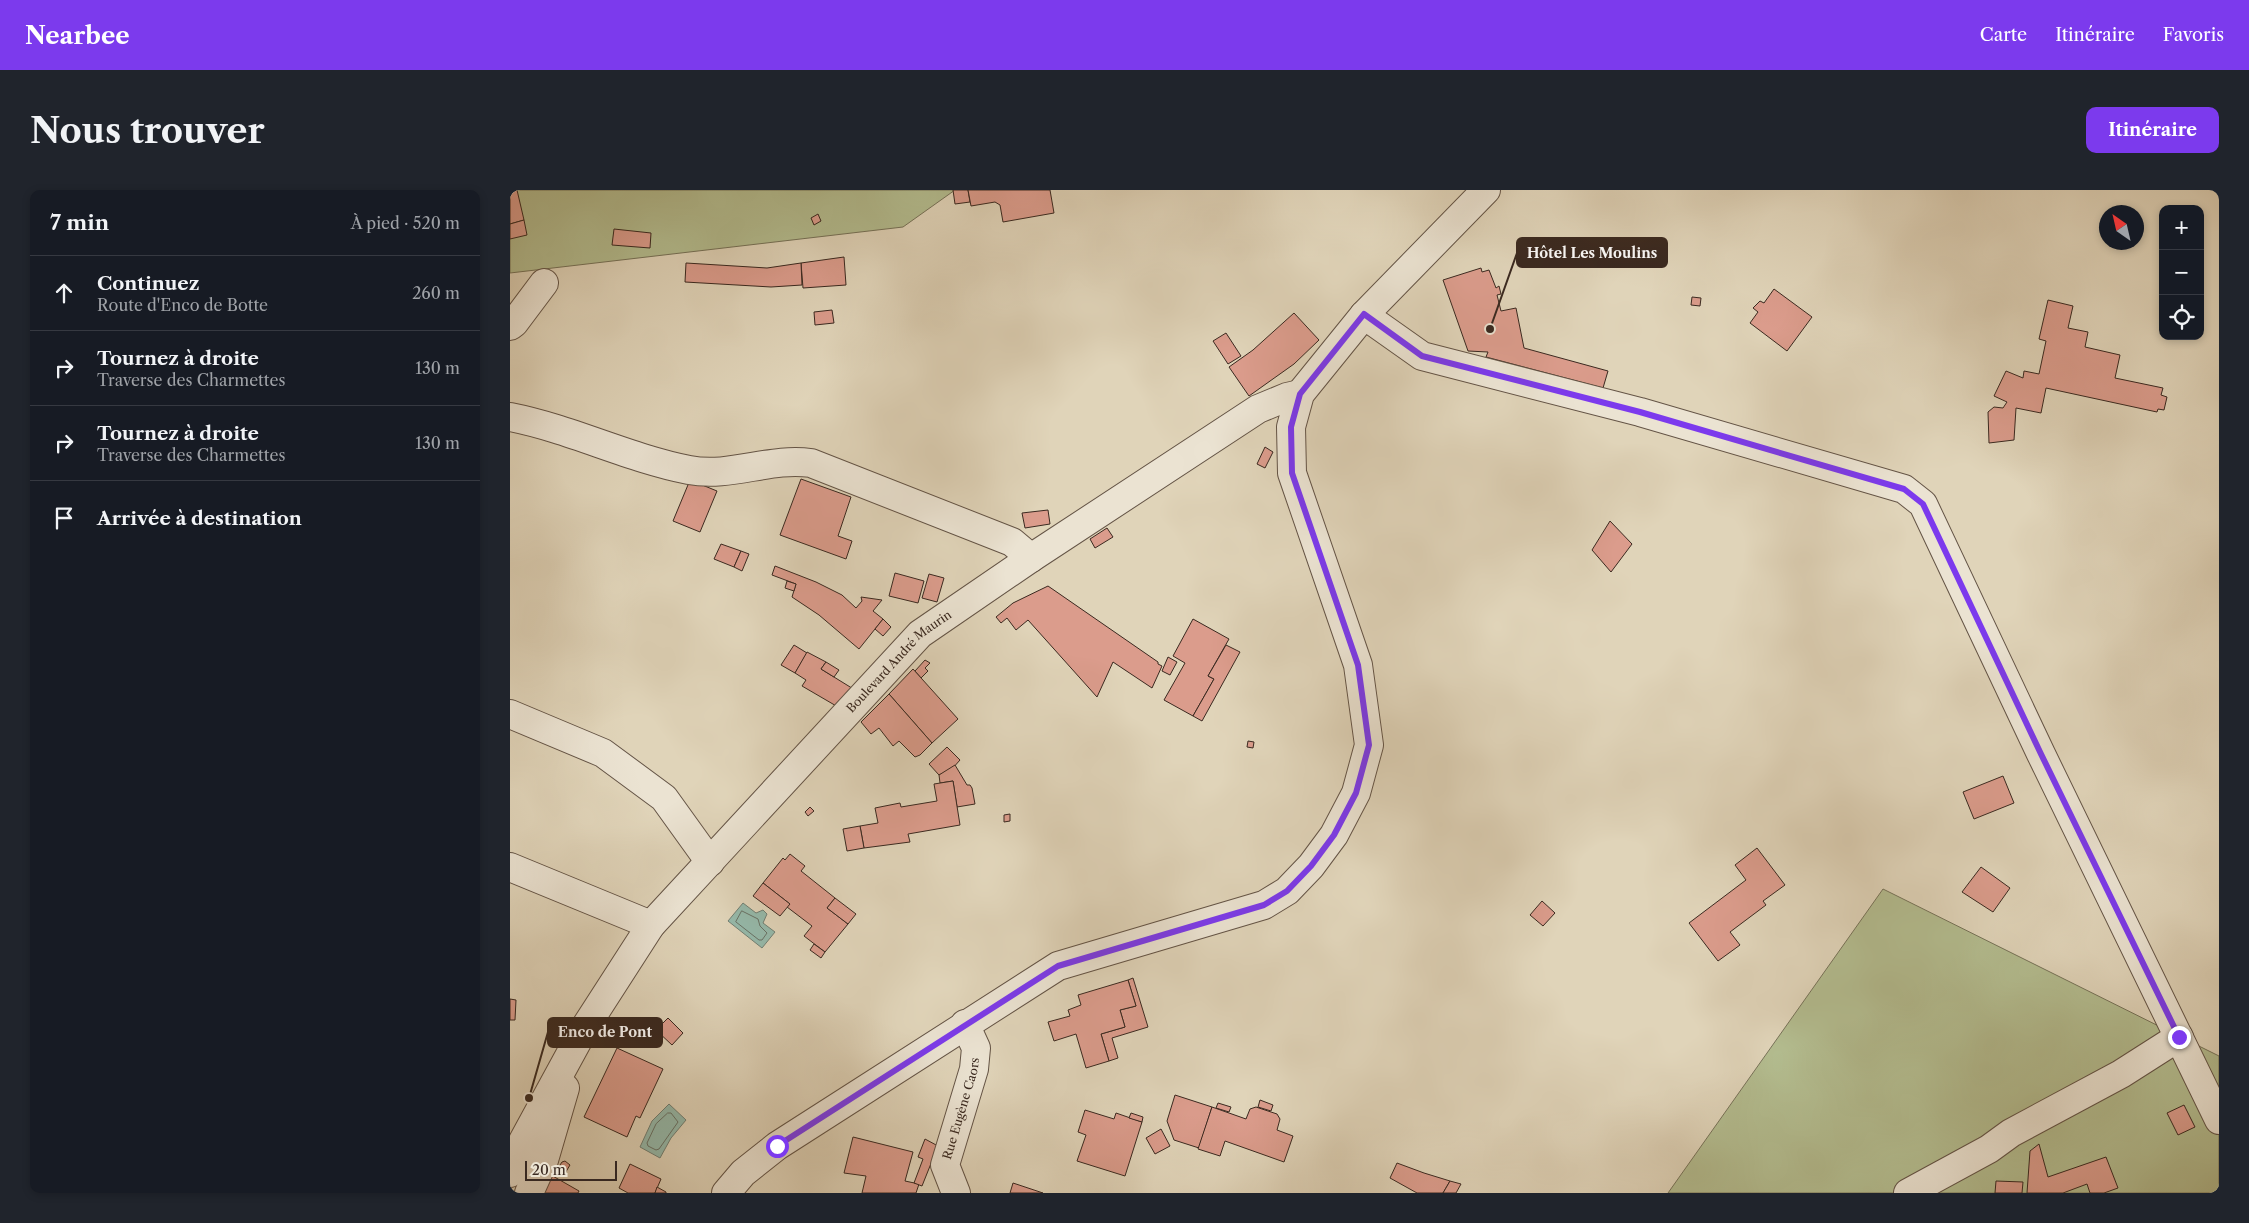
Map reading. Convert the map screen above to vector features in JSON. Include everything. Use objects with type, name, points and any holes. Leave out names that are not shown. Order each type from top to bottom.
[{"type":"street","points":[[726,1193],[743,1174],[777,1146],[1058,966],[1264,905],[1287,891],[1311,866],[1334,835],[1356,793],[1369,745],[1358,665],[1292,473],[1291,427],[1300,394],[1364,314],[1486,190]]},
{"type":"street","points":[[510,326],[544,283]]},
{"type":"street","points":[[1364,314],[1422,356],[1640,412],[1904,489],[1923,504],[2041,754],[2219,1120]]},
{"type":"street","name":"Boulevard André Maurin","points":[[522,1187],[516,1143],[584,1029],[651,926],[920,634],[1031,558],[1258,409],[1287,397],[1300,394]]},
{"type":"street","points":[[510,417],[530,421],[598,444],[690,470],[729,472],[796,461],[811,463],[1012,542],[1031,558]]},
{"type":"street","points":[[510,714],[603,753],[664,798],[710,862]]},
{"type":"street","points":[[510,867],[651,926]]},
{"type":"street","name":"Rue Eugène Caors","points":[[956,1193],[945,1164],[974,1069],[976,1048],[965,1024]]},
{"type":"street","name":"Boulevard André Maurin","points":[[522,1187],[544,1160],[584,1029]]},
{"type":"street","points":[[1908,1193],[1989,1149],[2011,1133],[2121,1074],[2179,1037]]},
{"type":"street","points":[[516,1143],[544,1160]]},
{"type":"shaded area","points":[[510,190],[955,190],[903,227],[510,273]]},
{"type":"shaded area","points":[[1883,889],[2219,1056],[2219,1193],[1668,1193]]},
{"type":"water","points":[[743,903],[756,913],[763,910],[767,914],[763,923],[775,932],[762,948],[728,921]]},
{"type":"water","points":[[669,1104],[686,1120],[671,1138],[660,1158],[640,1147],[652,1121]]},
{"type":"building","points":[[510,190],[517,190],[524,220],[510,224]]},
{"type":"building","points":[[953,190],[968,190],[970,202],[955,204]]},
{"type":"building","points":[[968,190],[1050,190],[1054,213],[1003,222],[1000,205],[995,202],[971,206]]},
{"type":"building","points":[[818,214],[821,221],[814,225],[811,218]]},
{"type":"building","points":[[524,220],[527,235],[510,239],[510,224]]},
{"type":"building","points":[[614,229],[651,233],[650,248],[612,245]]},
{"type":"building","points":[[844,257],[846,285],[803,288],[801,263]]},
{"type":"building","points":[[686,263],[767,268],[801,263],[802,285],[771,287],[685,282]]},
{"type":"building","points":[[1481,268],[1482,272],[1489,270],[1496,288],[1499,286],[1501,294],[1497,295],[1501,311],[1516,308],[1524,348],[1608,371],[1603,388],[1486,357],[1488,352],[1468,351],[1443,280]]},
{"type":"building","points":[[1774,289],[1812,317],[1787,351],[1750,323],[1758,312],[1753,308],[1760,301],[1764,303]]},
{"type":"building","points":[[1692,297],[1701,298],[1700,306],[1691,305]]},
{"type":"building","points":[[2048,300],[2073,306],[2068,328],[2088,332],[2085,347],[2120,355],[2115,378],[2163,388],[2161,395],[2167,397],[2164,410],[2158,409],[2157,412],[2046,388],[2041,413],[2016,408],[2014,440],[1989,443],[1988,412],[1994,407],[2003,408],[2007,402],[1994,396],[2006,371],[2023,378],[2024,371],[2039,374],[2046,341],[2039,339]]},
{"type":"building","points":[[832,310],[834,323],[815,325],[814,312]]},
{"type":"building","points":[[1294,313],[1319,340],[1294,364],[1249,396],[1229,367],[1253,350]]},
{"type":"building","points":[[1226,333],[1241,356],[1228,364],[1213,341]]},
{"type":"building","points":[[1265,447],[1273,452],[1265,468],[1257,464]]},
{"type":"building","points":[[801,479],[851,497],[838,536],[852,541],[846,559],[780,535]]},
{"type":"building","points":[[690,480],[717,491],[700,532],[673,521]]},
{"type":"building","points":[[1048,510],[1050,524],[1025,528],[1022,513]]},
{"type":"building","points":[[1610,521],[1632,544],[1611,572],[1592,550]]},
{"type":"building","points":[[1107,528],[1113,537],[1095,548],[1090,539]]},
{"type":"building","points":[[721,544],[741,551],[734,567],[714,559]]},
{"type":"building","points":[[741,551],[749,554],[742,571],[734,567]]},
{"type":"building","points":[[775,566],[816,582],[842,595],[856,608],[862,601],[861,597],[882,600],[873,611],[883,619],[859,649],[819,615],[792,597],[796,584],[772,575]]},
{"type":"building","points":[[895,573],[924,581],[918,603],[889,596]]},
{"type":"building","points":[[929,574],[944,578],[937,602],[922,598]]},
{"type":"building","points":[[787,581],[796,584],[794,591],[785,588]]},
{"type":"building","points":[[1048,586],[1158,662],[1162,666],[1152,688],[1113,662],[1097,697],[1028,620],[1016,630],[1007,618],[1001,623],[996,617],[1013,603]]},
{"type":"building","points":[[883,619],[891,627],[883,636],[875,629]]},
{"type":"building","points":[[1193,619],[1229,639],[1208,676],[1214,679],[1193,716],[1164,700],[1185,663],[1173,656]]},
{"type":"building","points":[[794,645],[807,653],[795,673],[781,665]]},
{"type":"building","points":[[1226,645],[1240,652],[1202,721],[1193,716],[1214,679],[1208,676]]},
{"type":"building","points":[[807,652],[826,662],[821,669],[855,690],[838,707],[802,686],[806,680],[795,673]]},
{"type":"building","points":[[1168,657],[1177,662],[1170,675],[1162,671]]},
{"type":"building","points":[[925,660],[930,663],[925,668],[928,671],[921,678],[915,671]]},
{"type":"building","points":[[826,662],[839,670],[834,677],[821,669]]},
{"type":"building","points":[[913,669],[958,719],[932,743],[889,694]]},
{"type":"building","points":[[889,694],[932,743],[920,755],[915,757],[899,741],[893,746],[879,728],[871,734],[861,722]]},
{"type":"building","points":[[1248,741],[1254,742],[1253,748],[1247,747]]},
{"type":"building","points":[[947,747],[960,760],[952,769],[939,775],[929,764]]},
{"type":"building","points":[[955,765],[967,785],[970,785],[972,788],[975,804],[957,807],[953,781],[940,783],[939,775]]},
{"type":"building","points":[[2003,776],[2014,803],[1974,819],[1963,792]]},
{"type":"building","points":[[953,781],[960,825],[908,834],[910,842],[864,848],[860,826],[878,823],[875,808],[900,803],[901,807],[937,801],[934,784]]},
{"type":"building","points":[[810,807],[814,811],[808,816],[805,812]]},
{"type":"building","points":[[1010,814],[1010,821],[1004,822],[1004,815]]},
{"type":"building","points":[[860,826],[864,848],[847,851],[843,829]]},
{"type":"building","points":[[1757,848],[1785,885],[1763,901],[1766,905],[1730,932],[1740,945],[1718,961],[1689,923],[1746,880],[1735,865]]},
{"type":"building","points":[[790,854],[805,866],[801,871],[835,898],[827,908],[848,924],[825,952],[804,936],[812,926],[787,907],[790,904],[763,883],[783,858],[785,860]]},
{"type":"building","points":[[1981,867],[2010,888],[1993,912],[1962,892]]},
{"type":"building","points":[[763,883],[790,904],[780,916],[753,896]]},
{"type":"building","points":[[835,898],[856,914],[848,924],[827,908]]},
{"type":"building","points":[[1542,901],[1555,913],[1543,926],[1530,915]]},
{"type":"building","points":[[814,944],[825,952],[821,958],[810,950]]},
{"type":"building","points":[[1133,978],[1148,1027],[1112,1038],[1118,1058],[1109,1061],[1101,1034],[1125,1027],[1120,1010],[1136,1006],[1128,980]]},
{"type":"building","points":[[1128,980],[1136,1006],[1120,1010],[1125,1027],[1101,1034],[1109,1061],[1086,1068],[1076,1034],[1054,1041],[1048,1022],[1070,1016],[1068,1010],[1081,1005],[1078,995]]},
{"type":"building","points":[[510,999],[516,1000],[515,1020],[510,1020]]},
{"type":"building","points":[[668,1018],[683,1033],[672,1045],[656,1030]]},
{"type":"building","points":[[617,1048],[663,1069],[640,1118],[636,1116],[627,1137],[584,1117]]},
{"type":"building","points":[[1175,1095],[1212,1107],[1199,1148],[1174,1140],[1167,1121]]},
{"type":"building","points":[[1260,1100],[1273,1105],[1271,1111],[1258,1107]]},
{"type":"building","points":[[1218,1103],[1231,1107],[1229,1112],[1216,1108]]},
{"type":"building","points":[[2184,1105],[2195,1127],[2178,1135],[2167,1113]]},
{"type":"building","points":[[1212,1107],[1246,1119],[1250,1109],[1256,1107],[1277,1114],[1280,1119],[1277,1130],[1293,1136],[1284,1162],[1225,1141],[1220,1156],[1198,1149]]},
{"type":"building","points":[[1085,1110],[1114,1119],[1116,1113],[1142,1122],[1125,1176],[1077,1161],[1086,1135],[1078,1132]]},
{"type":"building","points":[[1131,1113],[1143,1117],[1142,1122],[1129,1118]]},
{"type":"building","points":[[1161,1129],[1170,1146],[1155,1154],[1146,1138]]},
{"type":"building","points":[[853,1137],[913,1152],[905,1181],[919,1184],[916,1193],[862,1193],[866,1176],[844,1173]]},
{"type":"building","points":[[925,1139],[938,1146],[922,1186],[914,1183],[923,1159],[918,1157]]},
{"type":"building","points":[[2039,1144],[2048,1177],[2106,1157],[2118,1188],[2104,1193],[2090,1193],[2087,1184],[2063,1193],[2027,1193],[2030,1151]]},
{"type":"building","points":[[565,1161],[570,1165],[564,1175],[556,1171],[562,1162]]},
{"type":"building","points":[[1397,1163],[1450,1181],[1443,1193],[1417,1193],[1390,1178]]},
{"type":"building","points":[[630,1164],[661,1179],[655,1193],[628,1193],[619,1188]]},
{"type":"building","points":[[551,1175],[579,1191],[578,1193],[542,1193]]},
{"type":"building","points":[[1450,1181],[1461,1184],[1456,1193],[1443,1193]]},
{"type":"building","points":[[1996,1181],[2023,1182],[2022,1193],[1995,1193]]},
{"type":"building","points":[[1013,1183],[1043,1193],[1010,1193]]},
{"type":"building","points":[[657,1187],[666,1192],[666,1193],[655,1193]]},
{"type":"place","name":"Hôtel Les Moulins","points":[[1490,329]]},
{"type":"place","name":"Enco de Pont","points":[[529,1098]]},
{"type":"route","points":[[777,1146],[1058,966],[1264,905],[1287,891],[1311,866],[1334,835],[1356,793],[1369,745],[1358,665],[1292,473],[1291,427],[1300,394],[1364,314],[1422,356],[1640,412],[1904,489],[1923,504],[2041,754],[2179,1037]]}]
